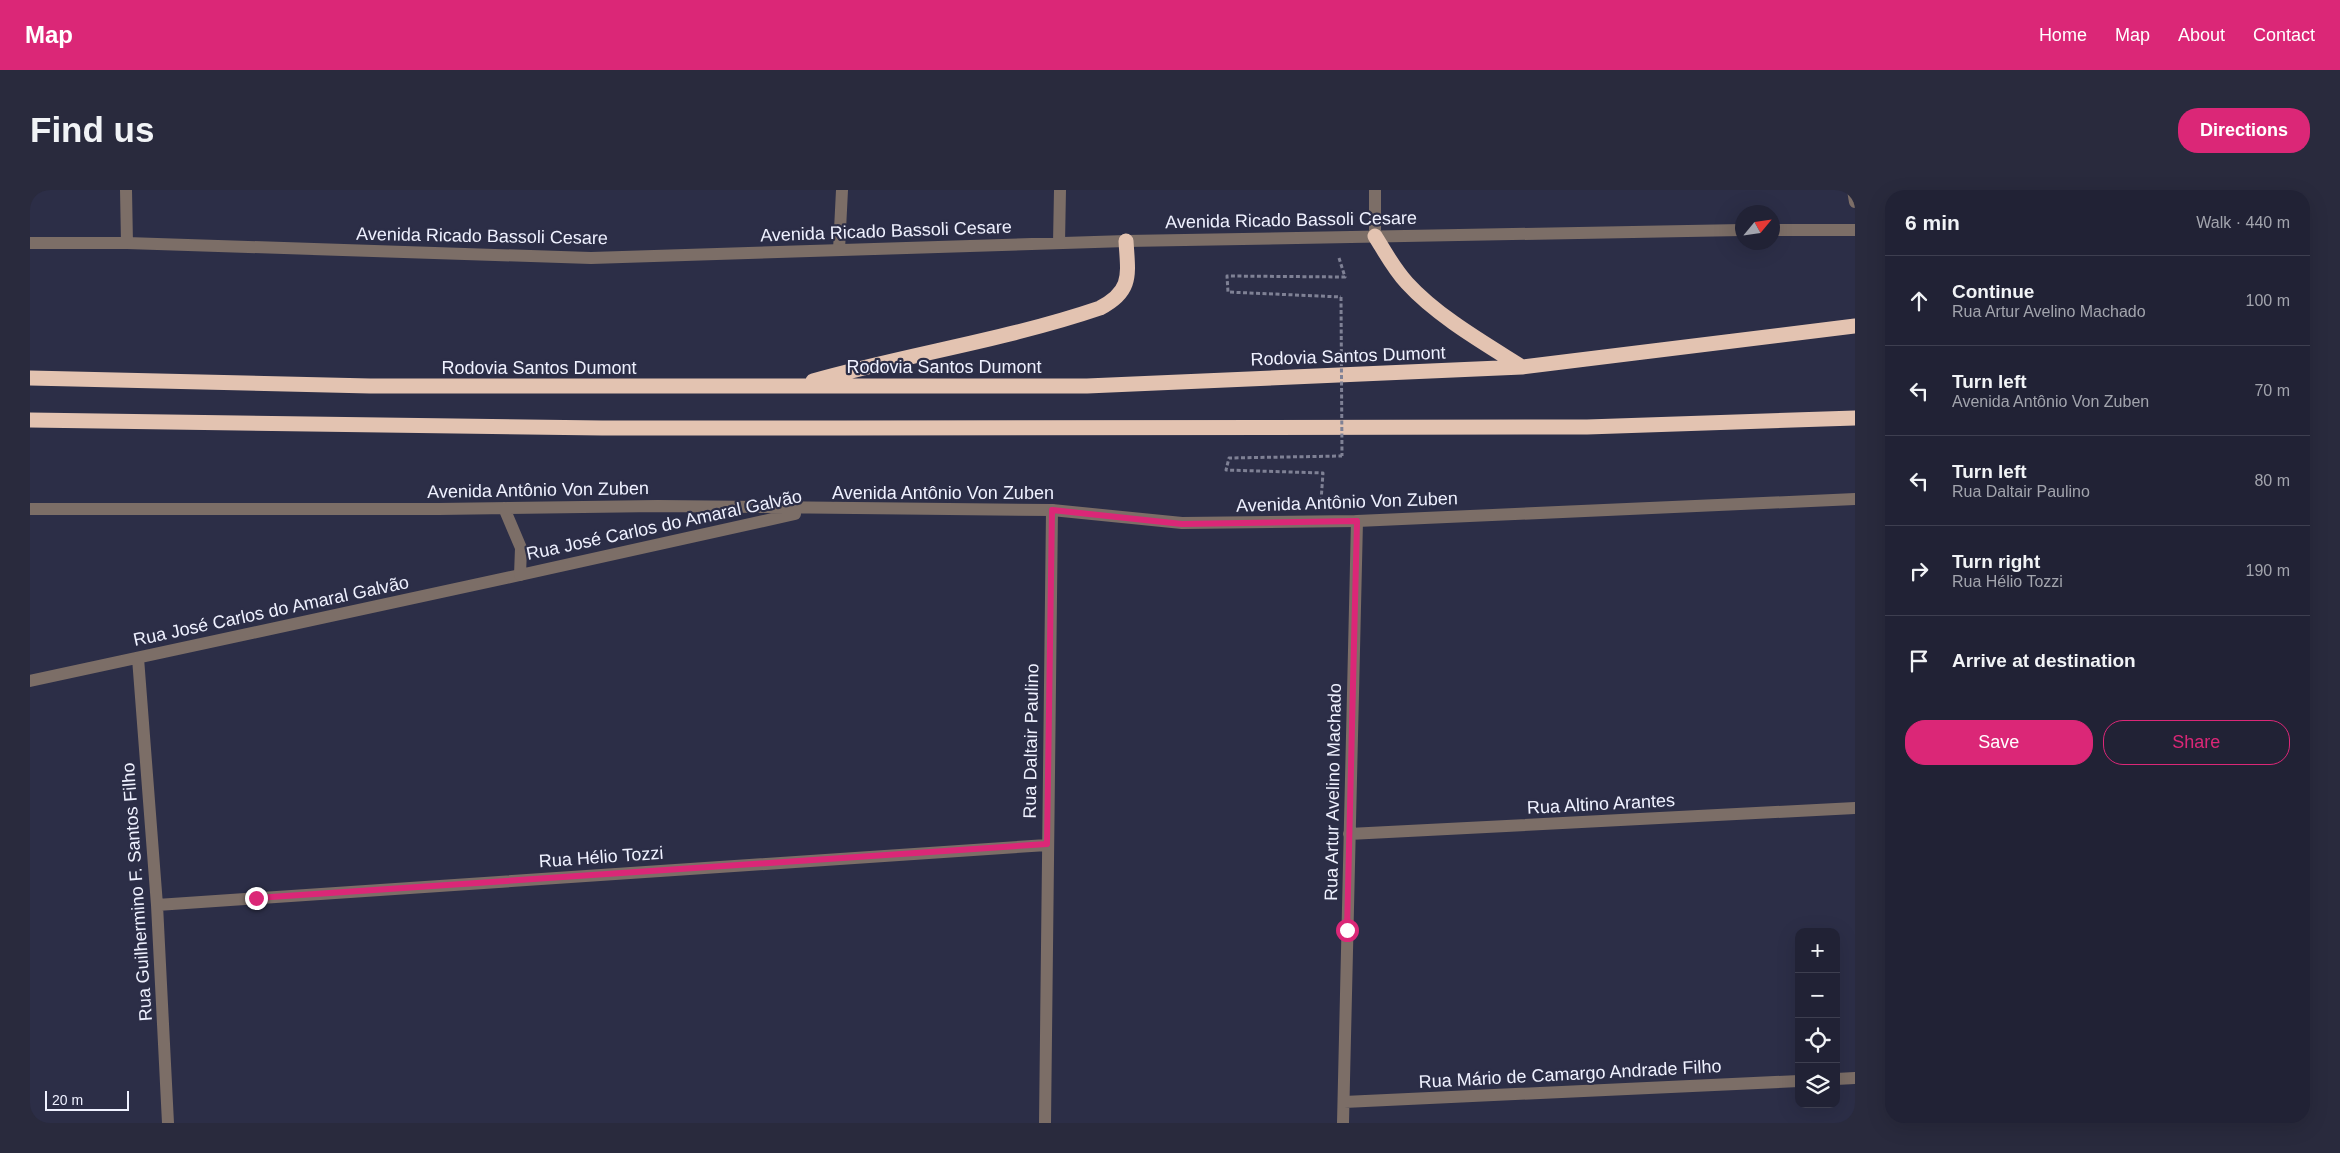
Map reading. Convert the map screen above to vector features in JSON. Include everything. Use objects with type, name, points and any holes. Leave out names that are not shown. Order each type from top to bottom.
[{"type":"highway","points":[[1375,236],[1389,260],[1409,285],[1458,325],[1522,367]]},
{"type":"highway","points":[[794,387],[868,365],[934,352],[1100,308],[1115,300],[1126,285],[1128,273],[1126,241]]},
{"type":"highway","name":"Rodovia Santos Dumont","points":[[30,378],[380,386],[1087,386],[1522,367],[1855,326]]},
{"type":"highway","points":[[30,420],[602,428],[883,428],[1587,427],[1855,418]]},
{"type":"street","points":[[126,190],[127,243]]},
{"type":"street","points":[[839,250],[842,190]]},
{"type":"street","points":[[1059,243],[1060,190]]},
{"type":"street","points":[[1375,190],[1375,236]]},
{"type":"street","points":[[1853,190],[1855,202]]},
{"type":"street","name":"Avenida Ricado Bassoli Cesare","points":[[30,243],[127,243],[591,258],[1126,241],[1332,238],[1522,232],[1735,230]]},
{"type":"street","points":[[1780,230],[1855,230]]},
{"type":"street","name":"Avenida Antônio Von Zuben","points":[[30,509],[658,506],[1052,510],[1182,524],[1357,521],[1855,499]]},
{"type":"street","name":"Rua José Carlos do Amaral Galvão","points":[[504,508],[521,548],[520,575]]},
{"type":"street","name":"Rua José Carlos do Amaral Galvão","points":[[30,681],[816,509]]},
{"type":"street","name":"Rua Daltair Paulino","points":[[1045,1123],[1052,510]]},
{"type":"street","name":"Rua Artur Avelino Machado","points":[[1343,1123],[1348,834],[1357,521]]},
{"type":"street","name":"Rua Guilhermino F. Santos Filho","points":[[138,658],[157,905],[168,1123]]},
{"type":"street","name":"Rua Altino Arantes","points":[[1348,834],[1855,808]]},
{"type":"street","name":"Rua Hélio Tozzi","points":[[157,905],[1047,844]]},
{"type":"street","points":[[1840,1079],[1855,1078]]},
{"type":"street","name":"Rua Mário de Camargo Andrade Filho","points":[[1344,1102],[1795,1080]]},
{"type":"path","points":[[1320,521],[1323,473],[1226,470],[1229,458],[1342,456],[1341,298],[1228,292],[1227,276],[1345,277],[1332,238]]},
{"type":"route","points":[[256,898],[1047,844],[1052,510],[1182,524],[1357,521],[1347,930]]}]
